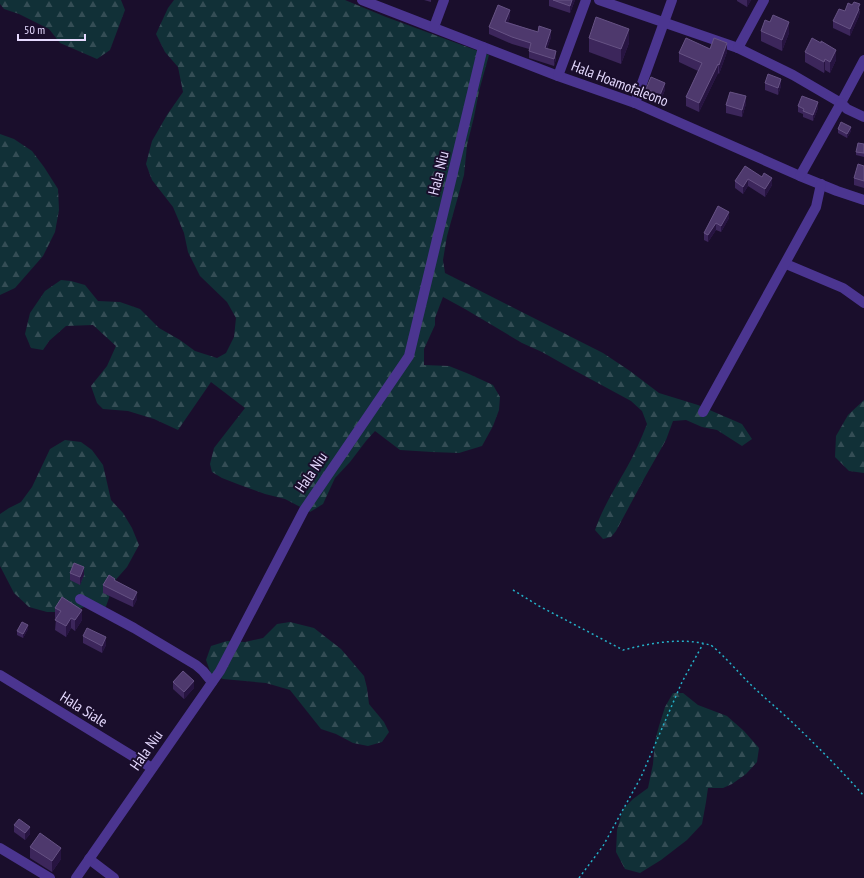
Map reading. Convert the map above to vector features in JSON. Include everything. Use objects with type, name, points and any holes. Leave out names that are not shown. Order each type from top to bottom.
[{"type":"street","name":"Hala Hoamofaleono","points":[[362,0],[558,76],[635,103],[800,176],[864,200]]},
{"type":"street","points":[[434,27],[444,0]]},
{"type":"street","points":[[558,76],[586,0]]},
{"type":"street","points":[[599,0],[738,48],[792,75],[864,117]]},
{"type":"street","points":[[635,103],[672,0]]},
{"type":"street","points":[[738,48],[764,0]]},
{"type":"street","name":"Hala Niu","points":[[76,878],[220,671],[304,510],[409,356],[484,47]]},
{"type":"street","points":[[800,176],[864,60]]},
{"type":"street","points":[[703,412],[786,264],[816,207],[821,184]]},
{"type":"street","points":[[786,264],[843,288],[864,303]]},
{"type":"street","points":[[80,599],[134,628],[196,665],[212,682]]},
{"type":"street","name":"Hala Siale","points":[[0,675],[152,768]]},
{"type":"street","points":[[0,848],[50,878]]},
{"type":"street","points":[[89,859],[114,878]]},
{"type":"path","points":[[513,590],[539,606],[623,650],[650,643],[692,642],[712,645],[748,682],[798,728],[864,796]]},
{"type":"path","points":[[579,878],[603,846],[641,776],[682,682],[703,644]]},
{"type":"green space","points":[[0,0],[121,0],[125,10],[110,50],[97,59],[60,43],[49,29],[19,14],[4,9],[0,4]]},
{"type":"green space","points":[[174,0],[345,0],[386,17],[489,55],[467,145],[464,175],[447,236],[443,260],[445,273],[603,353],[659,393],[698,405],[742,424],[752,439],[742,446],[717,430],[702,427],[686,420],[673,421],[666,440],[616,531],[611,537],[603,539],[595,530],[605,506],[635,453],[647,424],[642,411],[631,401],[542,352],[522,343],[443,297],[435,318],[435,325],[424,349],[424,365],[449,366],[493,385],[500,397],[499,410],[493,426],[482,446],[459,453],[400,450],[375,431],[335,478],[323,504],[310,512],[285,499],[240,485],[222,478],[212,472],[210,464],[214,448],[245,408],[211,382],[178,430],[154,419],[128,411],[103,409],[97,403],[91,386],[107,366],[116,346],[93,325],[66,326],[49,341],[43,350],[31,348],[25,334],[30,313],[45,291],[61,280],[85,285],[98,301],[120,302],[140,309],[159,328],[195,351],[217,358],[226,353],[234,337],[236,318],[227,302],[200,276],[188,252],[184,233],[173,207],[152,180],[146,164],[152,141],[167,115],[183,92],[178,67],[165,52],[156,34],[168,8]]},
{"type":"green space","points":[[0,134],[14,139],[32,151],[58,189],[59,210],[55,232],[43,256],[15,288],[0,295]]},
{"type":"green space","points":[[864,400],[864,473],[849,471],[835,457],[836,436],[848,415]]},
{"type":"green space","points":[[65,440],[81,442],[92,450],[103,465],[111,500],[123,513],[132,528],[139,545],[127,567],[112,584],[105,609],[85,607],[63,612],[47,612],[29,607],[14,593],[0,566],[0,514],[21,502],[32,487],[50,449]]},
{"type":"green space","points":[[290,622],[314,628],[341,649],[364,676],[369,704],[384,722],[389,732],[382,742],[368,746],[353,743],[336,734],[321,729],[290,690],[266,683],[223,679],[211,674],[206,660],[211,646],[227,641],[245,642],[263,638],[277,624]]},
{"type":"green space","points":[[673,693],[683,693],[698,705],[727,716],[744,731],[759,748],[757,762],[746,774],[732,784],[723,788],[708,788],[702,824],[687,840],[661,860],[640,873],[625,869],[616,852],[617,830],[623,809],[633,799],[648,788],[653,764],[655,741],[665,707]]},
{"type":"building","points":[[553,0],[572,0],[570,6]]},
{"type":"building","points":[[854,2],[860,4],[850,29],[833,21],[839,9],[845,11],[848,3],[852,5]]},
{"type":"building","points":[[498,5],[510,10],[505,22],[538,32],[539,26],[551,30],[545,48],[556,51],[554,59],[529,51],[531,43],[489,27]]},
{"type":"building","points":[[773,15],[789,22],[782,40],[761,31],[765,20],[770,22]]},
{"type":"building","points":[[596,17],[629,29],[621,49],[589,38]]},
{"type":"building","points":[[686,38],[710,49],[714,38],[727,43],[719,65],[718,64],[699,103],[686,97],[702,63],[679,53]]},
{"type":"building","points":[[812,38],[821,43],[821,41],[836,50],[830,62],[825,59],[824,62],[805,52]]},
{"type":"building","points":[[768,74],[781,79],[778,88],[765,83]]},
{"type":"building","points":[[651,77],[665,83],[660,95],[646,89]]},
{"type":"building","points":[[730,92],[746,96],[742,110],[726,105]]},
{"type":"building","points":[[802,96],[818,102],[813,115],[803,111],[804,109],[798,106]]},
{"type":"building","points":[[841,122],[851,127],[847,134],[838,129]]},
{"type":"building","points":[[858,143],[864,144],[864,153],[856,152]]},
{"type":"building","points":[[858,164],[864,166],[864,181],[854,178]]},
{"type":"building","points":[[745,166],[762,177],[764,173],[772,178],[765,189],[748,179],[743,187],[735,181]]},
{"type":"building","points":[[718,206],[729,212],[721,226],[716,223],[708,235],[704,233]]},
{"type":"building","points":[[74,563],[84,567],[80,577],[70,573]]},
{"type":"building","points":[[109,575],[115,579],[114,580],[137,592],[133,600],[103,585]]},
{"type":"building","points":[[62,597],[82,610],[75,620],[71,618],[66,626],[55,620],[61,611],[55,608]]},
{"type":"building","points":[[22,622],[28,625],[23,634],[17,631]]},
{"type":"building","points":[[87,628],[106,637],[102,646],[83,636]]},
{"type":"building","points":[[183,671],[194,681],[184,692],[173,682]]},
{"type":"building","points":[[19,819],[30,827],[25,833],[14,825]]},
{"type":"building","points":[[40,833],[61,848],[52,861],[30,847]]}]
